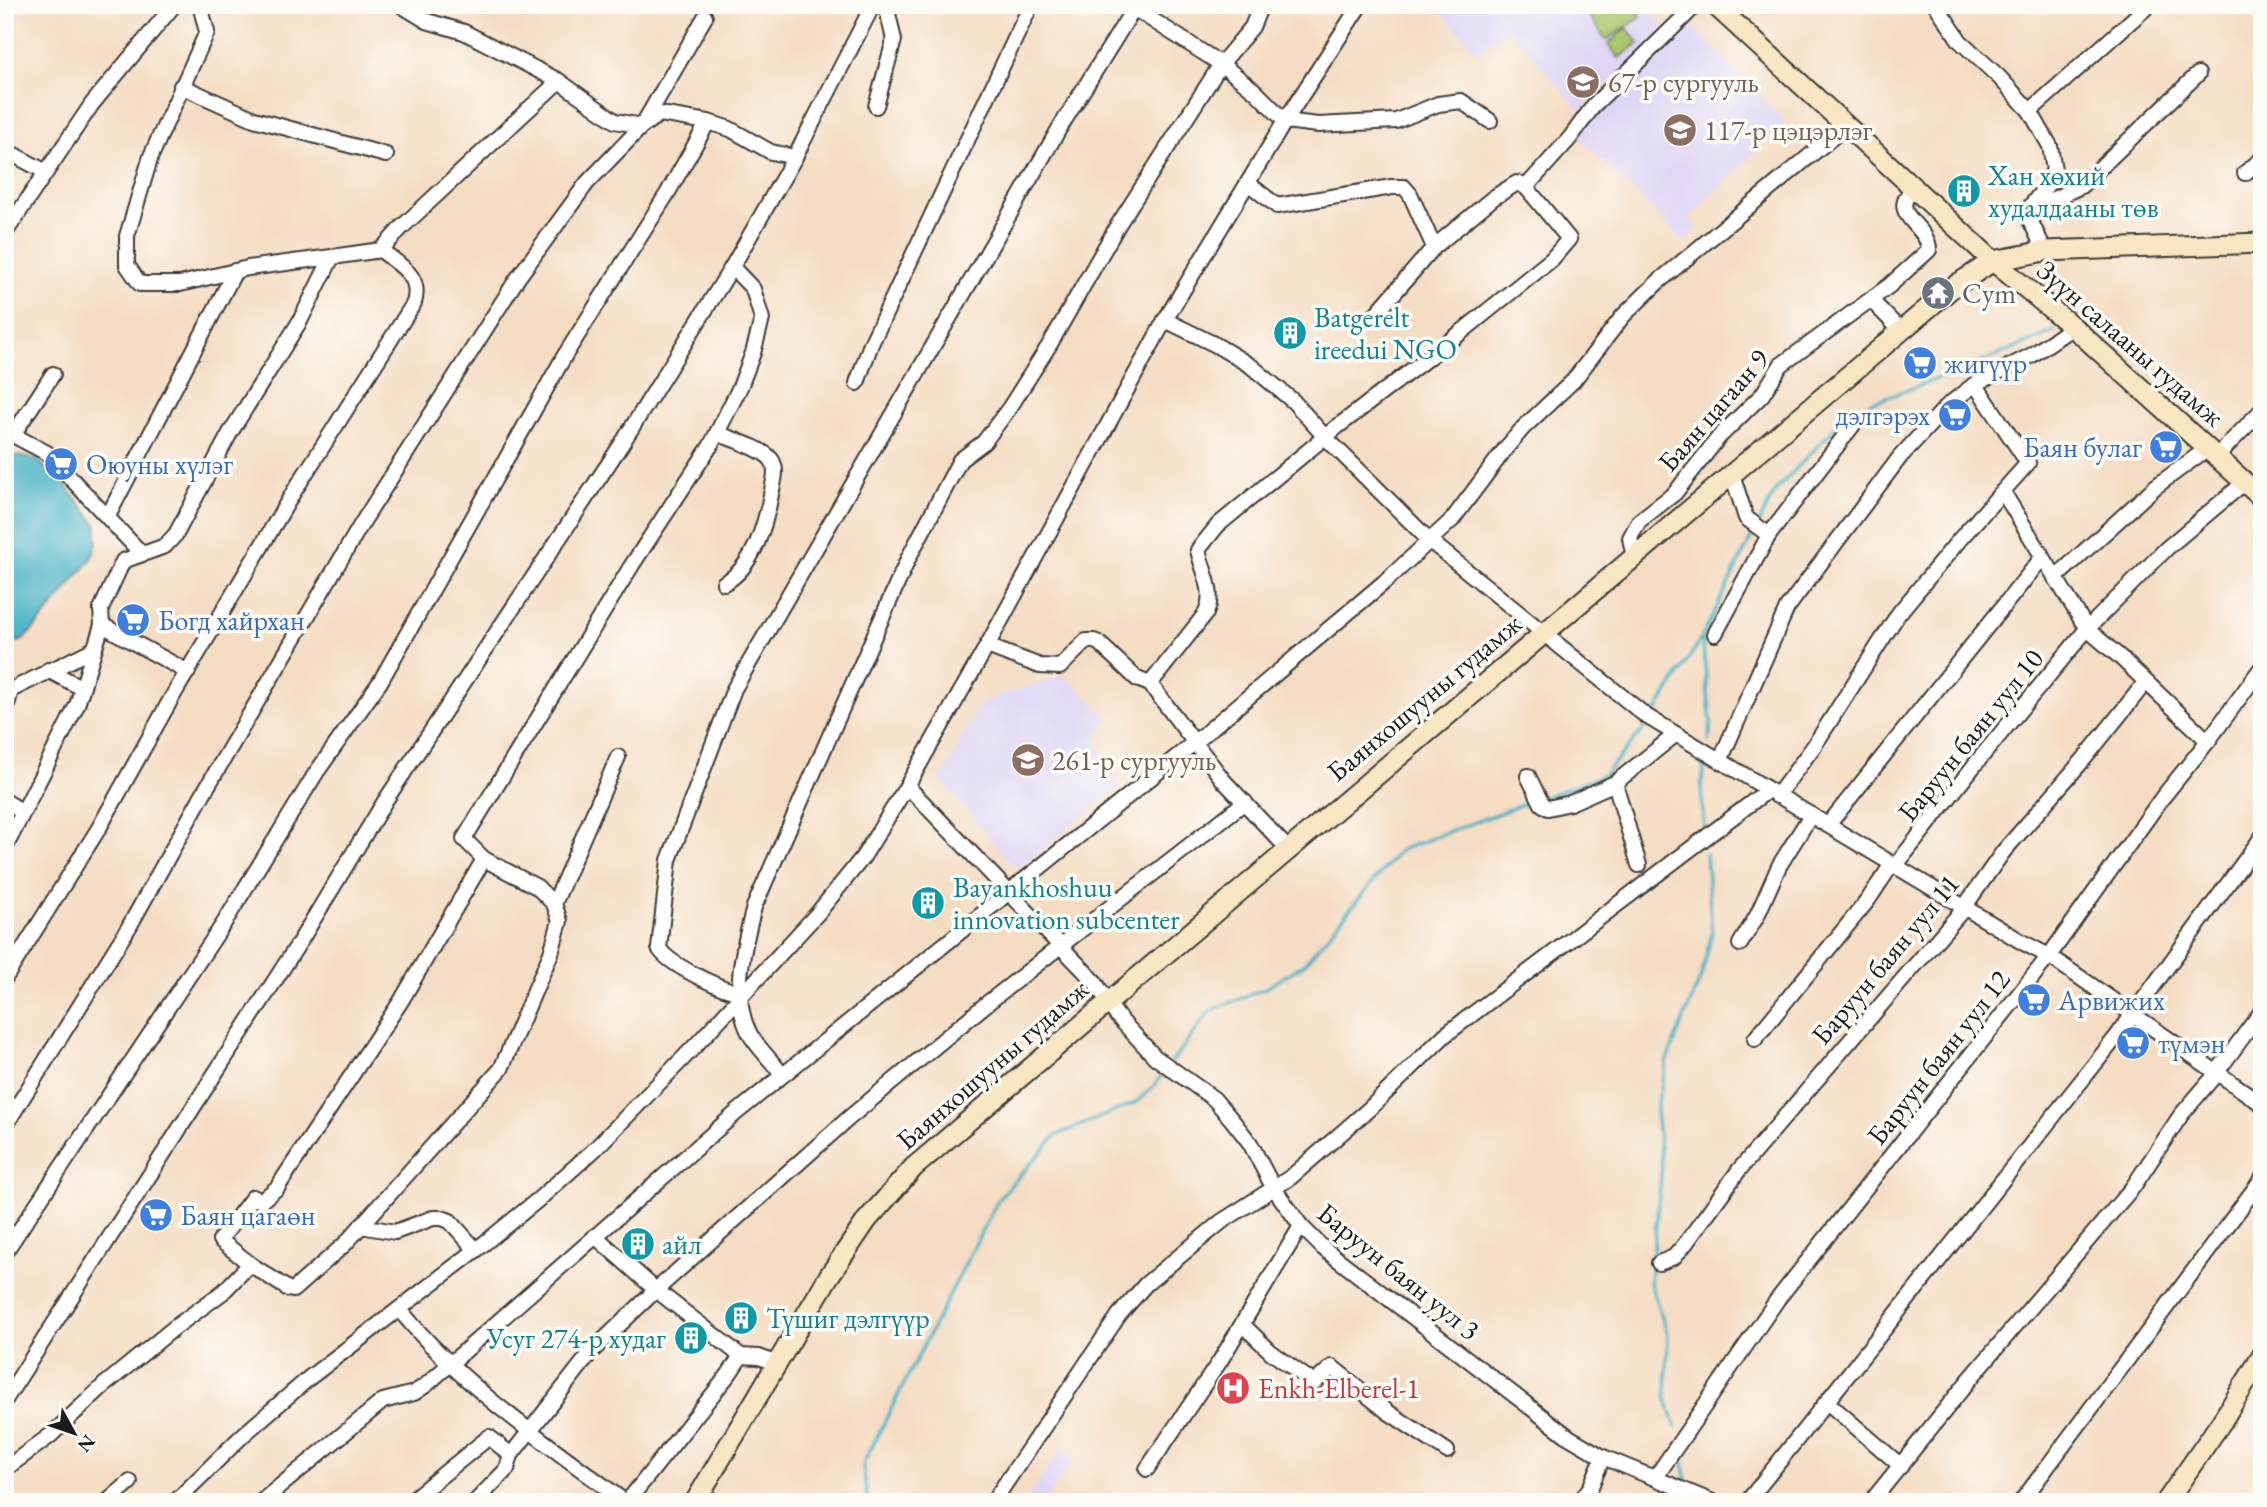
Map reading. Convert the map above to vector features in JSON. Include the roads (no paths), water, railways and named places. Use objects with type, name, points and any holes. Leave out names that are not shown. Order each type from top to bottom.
[{"type":"main road","points":[[1715,5],[1993,261],[2045,251],[2262,243]]},
{"type":"main road","name":"Зүүн салааны гудамж","points":[[1993,261],[2073,327],[2262,498]]},
{"type":"main road","name":"Баянхошууны гудамж","points":[[695,1502],[775,1363],[849,1244],[898,1184],[953,1132],[1953,287],[1993,261]]},
{"type":"main road","points":[[2166,1502],[2222,1421],[2262,1356]]},
{"type":"street","points":[[5,233],[92,103],[174,5]]},
{"type":"street","points":[[200,5],[207,32],[151,156],[127,236],[127,265],[141,284],[180,284],[235,271],[381,250],[402,227],[559,81]]},
{"type":"street","points":[[401,5],[426,21],[464,32],[559,81],[615,121],[642,126]]},
{"type":"street","points":[[5,1400],[299,943],[385,801],[621,445],[732,267],[795,157],[873,5]]},
{"type":"street","points":[[876,106],[894,40],[886,5]]},
{"type":"street","points":[[857,383],[871,344],[1031,5]]},
{"type":"street","points":[[782,1075],[752,1038],[739,995],[754,906],[909,557],[960,460],[984,442],[1010,407],[1118,226],[1221,64],[1252,27],[1261,5]]},
{"type":"street","points":[[175,1502],[242,1436],[309,1378],[476,1250],[594,1150],[817,914],[863,857],[987,646],[1165,320],[1285,121],[1360,5]]},
{"type":"street","points":[[1526,187],[1570,138],[1594,106],[1696,5]]},
{"type":"street","points":[[1936,5],[1959,41],[1999,77],[2030,111],[2050,146],[2054,170],[2026,212]]},
{"type":"street","points":[[2030,111],[2149,5]]},
{"type":"street","points":[[739,995],[671,962],[662,955],[659,948],[669,860],[734,689],[1133,6],[1221,64],[1255,91],[1285,121],[1318,125],[1396,121],[1438,104],[1461,101],[1490,121]]},
{"type":"street","points":[[642,126],[705,17]]},
{"type":"street","points":[[2026,212],[2081,186],[2198,74]]},
{"type":"street","points":[[181,86],[254,119],[386,155]]},
{"type":"street","points":[[5,1126],[129,927],[203,794],[362,523],[517,279],[587,183],[642,126],[660,114],[708,122],[730,129],[771,152],[795,157]]},
{"type":"street","points":[[5,1252],[224,923],[316,773],[380,682],[565,355],[667,194],[708,122]]},
{"type":"street","points":[[261,1502],[383,1401],[414,1393],[450,1365],[782,1075],[1012,892],[1388,579],[1430,541],[1467,502],[1523,428],[1573,381],[1623,316],[1658,282],[1847,125]]},
{"type":"street","points":[[5,150],[46,172]]},
{"type":"street","points":[[2245,173],[2262,159]]},
{"type":"street","points":[[1248,183],[1277,206],[1404,187],[1410,194],[1434,247]]},
{"type":"street","points":[[1150,684],[1198,624],[1211,601],[1198,550],[1218,525],[1326,438],[1337,426],[1459,334],[1552,259],[1569,239],[1526,187],[1517,183],[1434,247],[1376,314]]},
{"type":"street","name":"Баян цагаан 9","points":[[1634,557],[1629,538],[1639,521],[1675,493],[1719,437],[1762,395],[1781,365],[1871,300],[1928,250],[1927,239],[1905,208],[1905,200],[1914,187]]},
{"type":"street","points":[[2026,212],[2045,251]]},
{"type":"street","points":[[5,978],[99,828],[293,493],[414,303],[418,290],[416,281],[381,250]]},
{"type":"street","points":[[5,848],[77,705],[102,625],[101,610],[123,561],[165,545],[176,534],[230,433],[300,321],[332,257]]},
{"type":"street","points":[[484,859],[401,1001],[277,1188],[261,1201],[253,1197],[220,1240],[288,1289],[293,1290],[337,1252],[501,1069],[551,953],[560,921],[554,904],[537,887],[484,859],[464,839],[632,565],[717,433],[740,387],[753,354],[762,319],[753,289],[732,267]]},
{"type":"street","points":[[107,516],[235,271]]},
{"type":"street","points":[[1871,300],[1901,331]]},
{"type":"street","points":[[1165,320],[1251,366],[1293,401],[1326,438],[1430,541],[1544,632],[1605,685],[1653,720],[2049,956],[2262,1104]]},
{"type":"street","points":[[1720,761],[1787,608],[1900,457],[1947,406],[1975,384],[2032,355],[2073,327]]},
{"type":"street","points":[[53,374],[9,435],[47,453],[141,553]]},
{"type":"street","points":[[993,1502],[1119,1315],[1137,1294],[1203,1235],[1291,1177],[1326,1148],[1445,1035],[1772,793],[1814,746],[1899,613],[2028,463],[1975,384]]},
{"type":"street","points":[[2056,578],[2155,487],[2213,452],[2262,410]]},
{"type":"street","points":[[1715,634],[1760,529],[1856,421]]},
{"type":"street","points":[[717,433],[760,451],[771,459],[776,469],[764,529],[736,577],[724,583]]},
{"type":"street","points":[[1732,474],[1746,518],[1760,529]]},
{"type":"street","name":"Баруун баян уул 10","points":[[1755,1039],[1868,900],[1888,870],[1895,865],[2087,629],[2167,548],[2245,482]]},
{"type":"street","points":[[2003,492],[2087,629],[2208,741]]},
{"type":"street","points":[[1828,825],[2042,558]]},
{"type":"street","points":[[102,625],[187,672]]},
{"type":"street","points":[[987,646],[1040,666],[1060,667],[1086,641],[1094,641],[1137,679],[1150,684],[1224,781],[1289,849]]},
{"type":"street","points":[[5,713],[8,690],[94,649]]},
{"type":"street","name":"Баруун баян уул 12","points":[[1655,1478],[1777,1300],[2049,956],[2162,798],[2262,667]]},
{"type":"street","points":[[48,670],[82,688]]},
{"type":"street","name":"Баруун баян уул 11","points":[[1659,1263],[1674,1256],[1686,1243],[1739,1170],[1964,907],[2003,852],[2084,759],[2145,683]]},
{"type":"street","points":[[1528,776],[1542,804],[1548,807],[1570,803],[1615,783],[1675,735]]},
{"type":"street","points":[[554,904],[618,757]]},
{"type":"street","points":[[1615,783],[1639,865]]},
{"type":"street","name":"Баруун баян уул 3","points":[[907,786],[1012,892],[1095,982],[1117,1016],[1155,1057],[1214,1099],[1233,1120],[1250,1143],[1273,1188],[1301,1226],[1323,1248],[1569,1437],[1603,1457],[1713,1502]]},
{"type":"street","points":[[5,801],[23,812]]},
{"type":"street","points":[[475,1502],[507,1469],[511,1455],[529,1430],[592,1351],[656,1290],[849,1118],[1061,946],[1245,802]]},
{"type":"street","points":[[1740,944],[1757,916],[1779,866],[1811,815]]},
{"type":"street","points":[[1747,1502],[2132,1015],[2262,837]]},
{"type":"street","points":[[1871,1502],[1996,1347],[2133,1186],[2181,1115],[2262,1011]]},
{"type":"street","points":[[2021,1502],[2262,1179]]},
{"type":"street","points":[[361,1226],[395,1232],[433,1218],[442,1218],[450,1222],[476,1250]]},
{"type":"street","points":[[1147,1469],[1243,1325],[1301,1226]]},
{"type":"street","points":[[595,1236],[656,1290],[741,1356],[759,1357],[775,1363]]},
{"type":"street","points":[[5,1469],[51,1434],[103,1386],[174,1328],[223,1292],[250,1264]]},
{"type":"street","points":[[400,1310],[450,1365],[529,1430],[626,1502],[741,1356]]},
{"type":"street","points":[[1243,1325],[1270,1352],[1314,1383],[1332,1367],[1388,1412],[1447,1451]]},
{"type":"street","points":[[1827,1402],[1901,1466]]},
{"type":"street","points":[[409,1502],[489,1437],[511,1455]]},
{"type":"street","points":[[1580,1502],[1591,1486],[1603,1457]]},
{"type":"street","points":[[107,1502],[130,1482]]},
{"type":"water","points":[[5,454],[36,459],[64,483],[97,525],[97,544],[91,559],[43,619],[23,640],[5,645]]},
{"type":"waterway","points":[[1759,523],[1776,490],[1847,415],[1868,404],[1965,369],[2055,331]]},
{"type":"waterway","points":[[1653,717],[1702,637],[1755,530]]},
{"type":"waterway","points":[[1702,639],[1711,722],[1709,741]]},
{"type":"waterway","points":[[1544,797],[1604,775],[1649,723]]},
{"type":"waterway","points":[[1704,827],[1701,787],[1705,764]]},
{"type":"waterway","points":[[1172,1062],[1210,1011],[1264,989],[1303,965],[1400,850],[1537,799]]},
{"type":"waterway","points":[[1676,1427],[1666,1397],[1668,1335],[1650,1283],[1662,1166],[1656,1111],[1667,1060],[1701,977],[1712,933],[1706,854]]},
{"type":"waterway","points":[[868,1502],[864,1462],[999,1198],[1057,1135],[1135,1103],[1153,1087],[1167,1068]]},
{"type":"waterway","points":[[1681,1452],[1688,1486]]},
{"type":"place","name":"67-р сургууль","points":[[1583,82]]},
{"type":"place","name":"117-р цэцэрлэг","points":[[1680,130]]},
{"type":"place","name":"Хан хөхий худалдааны төв","points":[[1964,191]]},
{"type":"place","name":"Cym","points":[[1938,293]]},
{"type":"place","name":"Batgerelt ireedui NGO","points":[[1290,333]]},
{"type":"place","name":"жигүүр","points":[[1920,363]]},
{"type":"place","name":"дэлгэрэх","points":[[1955,415]]},
{"type":"place","name":"Баян булаг","points":[[2166,447]]},
{"type":"place","name":"Оюуны хүлэг","points":[[61,464]]},
{"type":"place","name":"Богд хайрхан","points":[[133,620]]},
{"type":"place","name":"261-р сургууль","points":[[1028,760]]},
{"type":"place","name":"Bayankhoshuu innovation subcenter","points":[[928,903]]},
{"type":"place","name":"Арвижих","points":[[2034,1000]]},
{"type":"place","name":"түмэн","points":[[2133,1043]]},
{"type":"place","name":"Баян цагаөн","points":[[156,1215]]},
{"type":"place","name":"айл","points":[[638,1244]]},
{"type":"place","name":"Түшиг дэлгүүр","points":[[741,1318]]},
{"type":"place","name":"Усуг 274-р худаг","points":[[691,1338]]},
{"type":"place","name":"Enkh-Elberel-1","points":[[1233,1388]]}]
